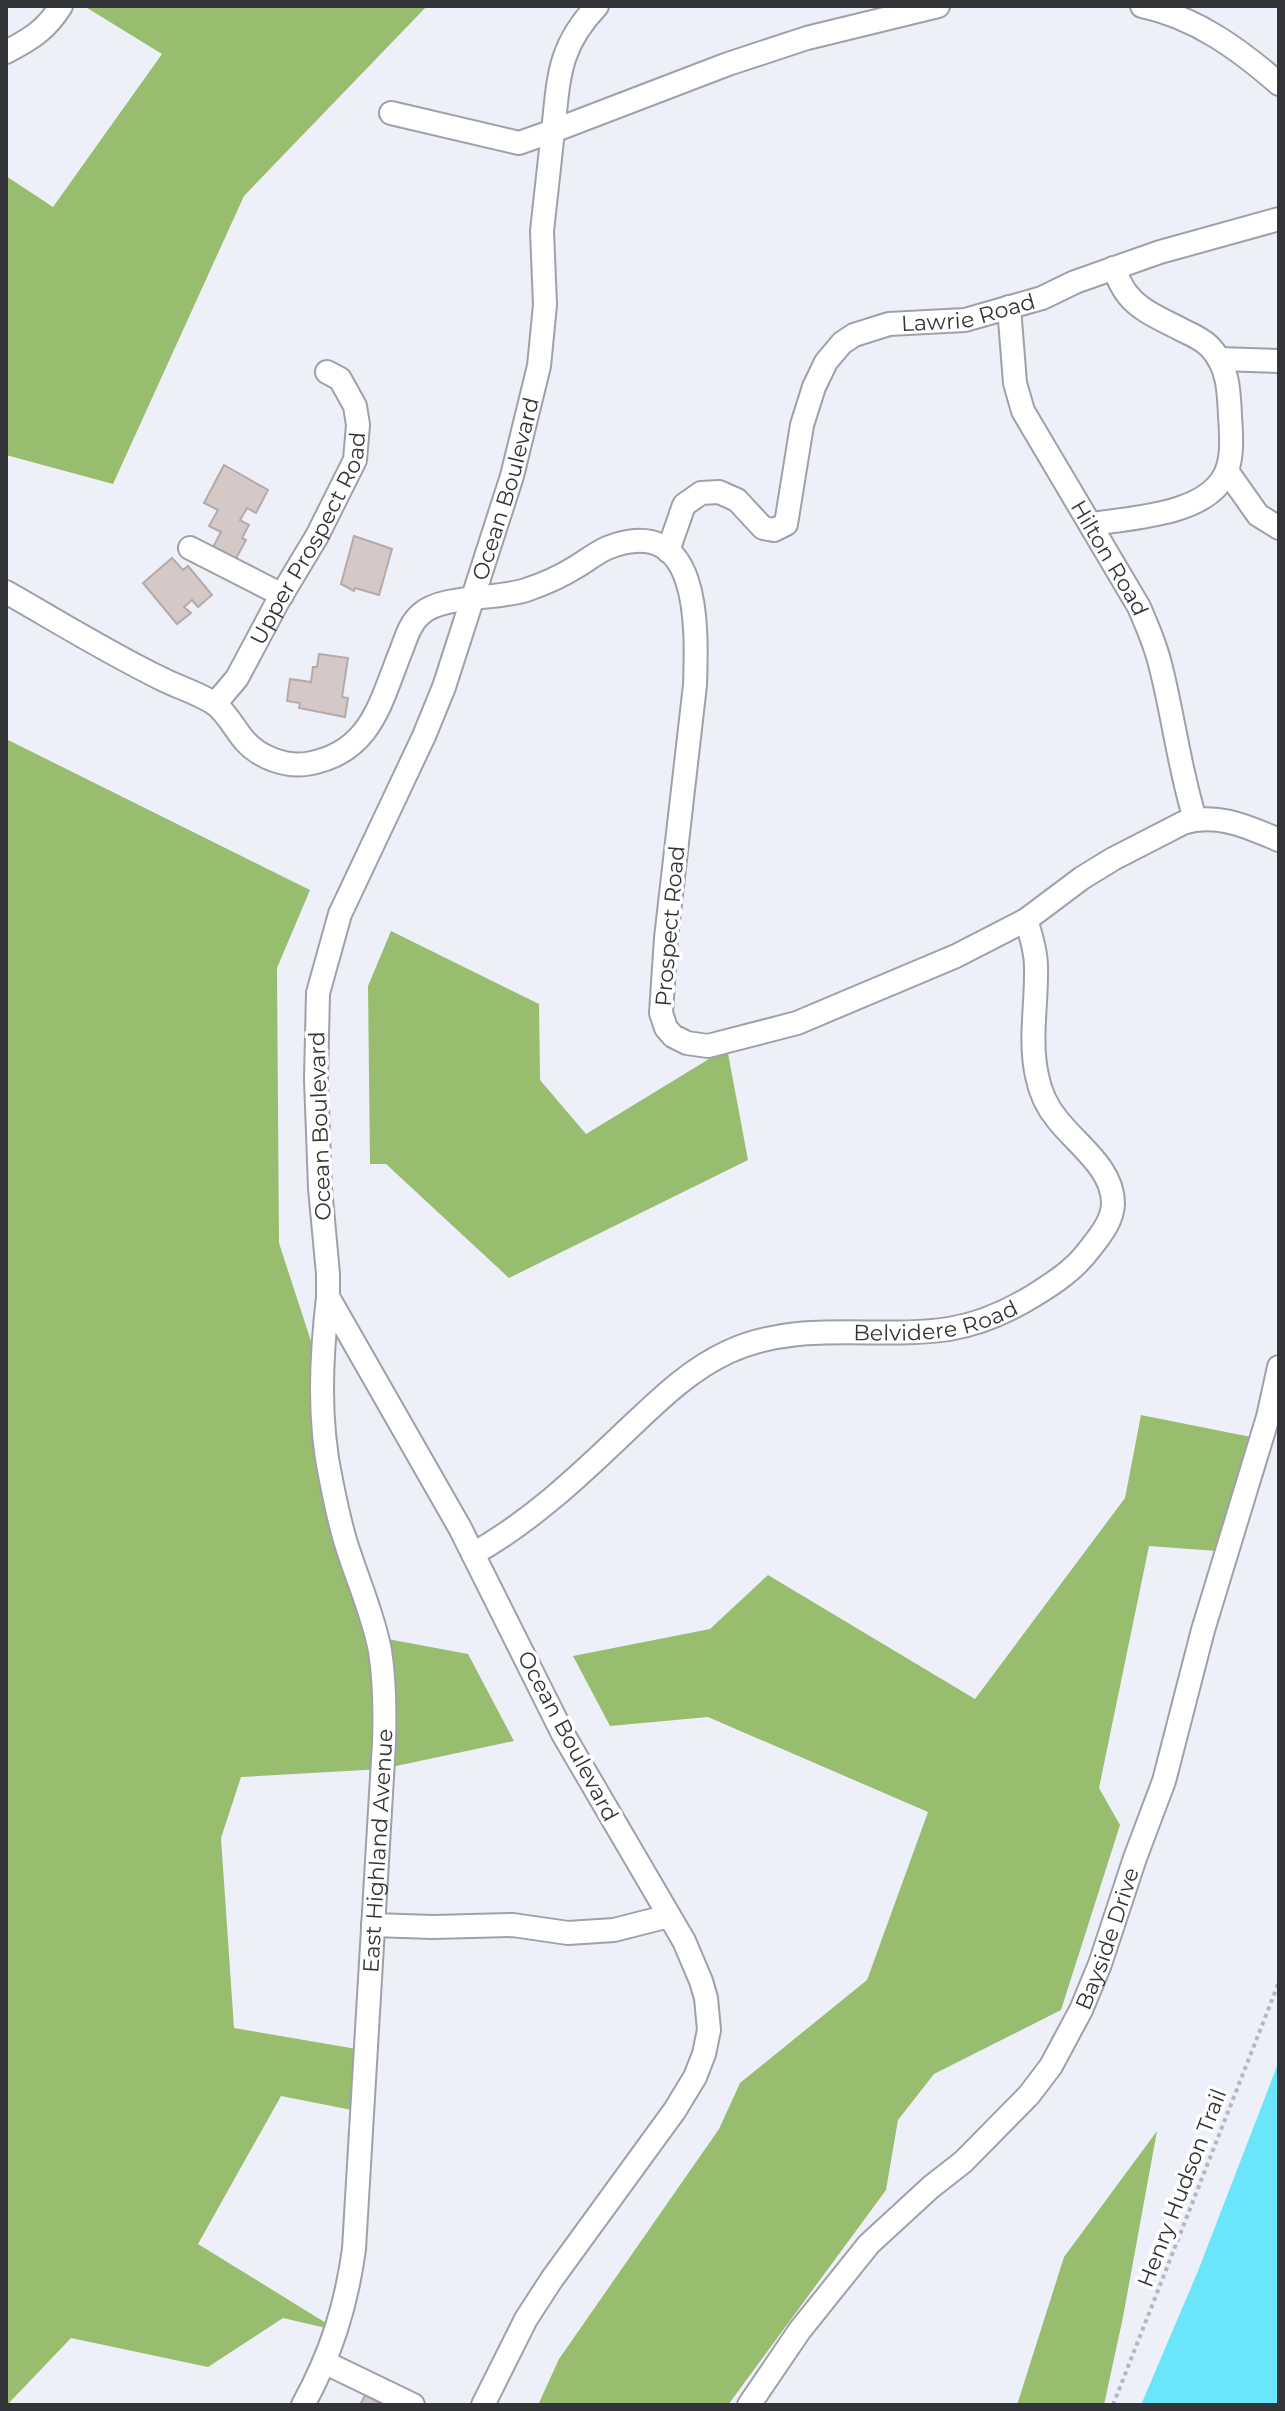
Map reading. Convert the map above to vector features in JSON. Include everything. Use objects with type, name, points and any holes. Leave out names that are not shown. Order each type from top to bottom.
[{"type":"street","points":[[6,52],[35,37],[61,6]]},
{"type":"street","points":[[553,131],[564,54],[581,24],[597,6]]},
{"type":"street","points":[[391,113],[519,143],[641,95],[794,42],[938,6]]},
{"type":"street","points":[[1142,6],[1183,19],[1232,45],[1279,84]]},
{"type":"street","name":"Ocean Boulevard","points":[[483,2405],[526,2319],[675,2110],[695,2077],[709,2030],[706,1998],[684,1941],[563,1734],[473,1554],[328,1297],[316,1079],[318,993],[340,914],[444,687],[508,491],[539,366],[545,305],[543,221],[553,131]]},
{"type":"street","name":"Lawrie Road","points":[[668,551],[684,505],[701,493],[719,492],[737,500],[763,528],[774,530],[786,524],[802,425],[814,387],[826,362],[842,343],[854,335],[889,324],[965,320],[1042,298],[1160,252],[1279,219]]},
{"type":"street","points":[[1091,524],[1168,512],[1206,497],[1220,484],[1227,471],[1231,430],[1227,374],[1209,345],[1131,299],[1113,268]]},
{"type":"street","name":"Hilton Road","points":[[1009,307],[1015,383],[1023,411],[1139,607],[1162,672],[1184,783],[1195,819]]},
{"type":"street","points":[[1219,359],[1279,361]]},
{"type":"street","name":"Upper Prospect Road","points":[[215,704],[237,678],[317,536],[355,460],[358,425],[355,406],[340,379],[327,372]]},
{"type":"street","points":[[1227,471],[1258,515],[1279,528]]},
{"type":"street","points":[[6,592],[159,678],[215,704],[246,743],[260,753],[278,762],[306,764],[336,756],[364,735],[374,719],[410,628],[420,614],[431,607],[516,593],[548,583],[603,550],[621,543],[646,541],[661,544],[668,551]]},
{"type":"street","points":[[190,548],[282,595]]},
{"type":"street","name":"Prospect Road","points":[[668,551],[676,558],[687,579],[694,604],[696,644],[695,685],[666,938],[661,1013],[666,1028],[673,1036],[687,1043],[708,1046],[797,1023],[956,956],[1026,920],[1113,859],[1195,819]]},
{"type":"street","points":[[1195,819],[1224,820],[1279,840]]},
{"type":"street","name":"Belvidere Road","points":[[473,1554],[504,1536],[564,1489],[675,1386],[728,1352],[771,1338],[799,1333],[916,1332],[976,1323],[1015,1307],[1058,1280],[1084,1257],[1112,1213],[1112,1192],[1106,1176],[1050,1110],[1038,1078],[1033,1056],[1036,965],[1026,920]]},
{"type":"street","name":"East Highland Avenue","points":[[303,2405],[341,2317],[354,2249],[384,1743],[385,1693],[374,1627],[345,1540],[323,1428],[321,1360],[328,1297]]},
{"type":"street","name":"Bayside Drive","points":[[749,2405],[800,2330],[869,2244],[963,2162],[1029,2095],[1051,2066],[1081,2010],[1164,1781],[1203,1630],[1268,1417],[1279,1367]]},
{"type":"street","points":[[373,1925],[513,1925],[568,1933],[614,1930],[669,1916]]},
{"type":"street","points":[[324,2362],[413,2405]]},
{"type":"path","name":"Henry Hudson Trail","points":[[1113,2405],[1279,1982]]},
{"type":"green space","points":[[84,6],[427,6],[244,196],[113,484],[6,455],[6,176],[53,207],[162,54]]},
{"type":"green space","points":[[6,739],[310,890],[277,968],[279,1243],[324,1381],[325,1471],[382,1638],[468,1654],[514,1741],[382,1769],[241,1777],[221,1838],[234,2028],[374,2052],[372,2114],[281,2096],[198,2244],[339,2331],[283,2318],[208,2367],[71,2338],[7,2405]]},
{"type":"green space","points":[[391,931],[539,1004],[540,1080],[586,1134],[727,1048],[748,1160],[509,1278],[386,1164],[370,1164],[368,986]]},
{"type":"green space","points":[[1141,1415],[1261,1439],[1230,1552],[1149,1546],[1099,1788],[1120,1825],[1061,2010],[934,2074],[898,2120],[886,2190],[728,2405],[538,2405],[559,2359],[719,2129],[740,2083],[867,1980],[928,1812],[708,1717],[610,1726],[573,1656],[710,1629],[768,1575],[975,1699],[1125,1498]]},
{"type":"green space","points":[[1157,2131],[1104,2405],[1017,2405],[1064,2257]]},
{"type":"water","points":[[1279,2061],[1279,2405],[1141,2405],[1198,2271]]},
{"type":"building","points":[[224,465],[268,490],[256,513],[247,508],[240,520],[249,525],[242,538],[246,540],[233,564],[211,551],[221,532],[209,526],[218,510],[204,503]]},
{"type":"building","points":[[354,536],[392,549],[379,595],[355,588],[354,591],[341,584]]},
{"type":"building","points":[[172,558],[183,570],[188,566],[212,595],[198,607],[192,600],[184,607],[191,613],[177,624],[143,583]]},
{"type":"building","points":[[319,654],[348,658],[342,697],[348,698],[345,717],[299,708],[300,703],[287,701],[290,679],[311,682]]},
{"type":"building","points":[[365,2395],[384,2405],[360,2405]]}]
